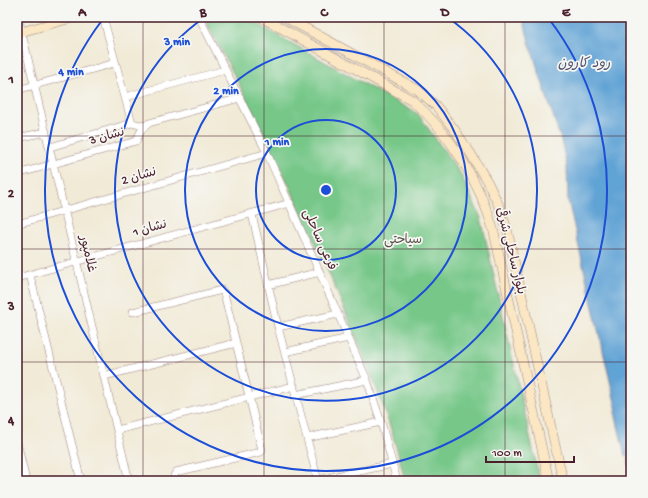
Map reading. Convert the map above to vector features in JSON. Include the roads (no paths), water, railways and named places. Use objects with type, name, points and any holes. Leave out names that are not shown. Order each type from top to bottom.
[{"type":"main road","points":[[20,33],[75,17]]},
{"type":"main road","name":"بلوار ساحلی شرقی","points":[[261,17],[412,100],[428,114],[462,160],[478,188],[494,232],[548,481]]},
{"type":"main road","name":"بلوار ساحلی شرقی","points":[[285,17],[418,90],[436,106],[454,129],[485,177],[499,206],[507,229],[563,481]]},
{"type":"street","name":"غلامپور","points":[[18,17],[20,33],[50,147],[129,481]]},
{"type":"street","points":[[103,17],[132,123]]},
{"type":"street","name":"فرعی ساحلی","points":[[199,17],[240,98],[290,203],[367,380],[381,422],[397,481]]},
{"type":"street","points":[[17,90],[34,84],[115,63]]},
{"type":"street","points":[[125,97],[225,70]]},
{"type":"street","points":[[50,147],[132,123],[144,126],[149,123],[240,98]]},
{"type":"street","name":"نشان 3","points":[[17,174],[136,141],[144,126]]},
{"type":"street","points":[[17,138],[46,132]]},
{"type":"street","name":"نشان 2","points":[[17,224],[267,154]]},
{"type":"street","name":"نشان 1","points":[[17,278],[290,203]]},
{"type":"street","points":[[252,214],[278,327],[318,481],[392,464]]},
{"type":"street","points":[[268,285],[320,272]]},
{"type":"street","points":[[30,275],[81,481]]},
{"type":"street","points":[[133,312],[222,290],[224,293],[262,448],[261,452],[175,477]]},
{"type":"street","points":[[278,327],[338,314]]},
{"type":"street","points":[[285,352],[349,338]]},
{"type":"street","points":[[104,376],[236,343]]},
{"type":"street","points":[[295,395],[367,380]]},
{"type":"street","points":[[117,430],[294,386]]},
{"type":"street","points":[[307,438],[381,422]]},
{"type":"street","points":[[17,442],[26,481]]},
{"type":"water","name":"رود کارون","points":[[523,17],[631,17],[631,473],[627,456],[625,456],[615,412],[617,411],[568,200],[567,167],[561,140],[529,42]]},
{"type":"park label","name":"سیاحتی","points":[[403,240]]}]
